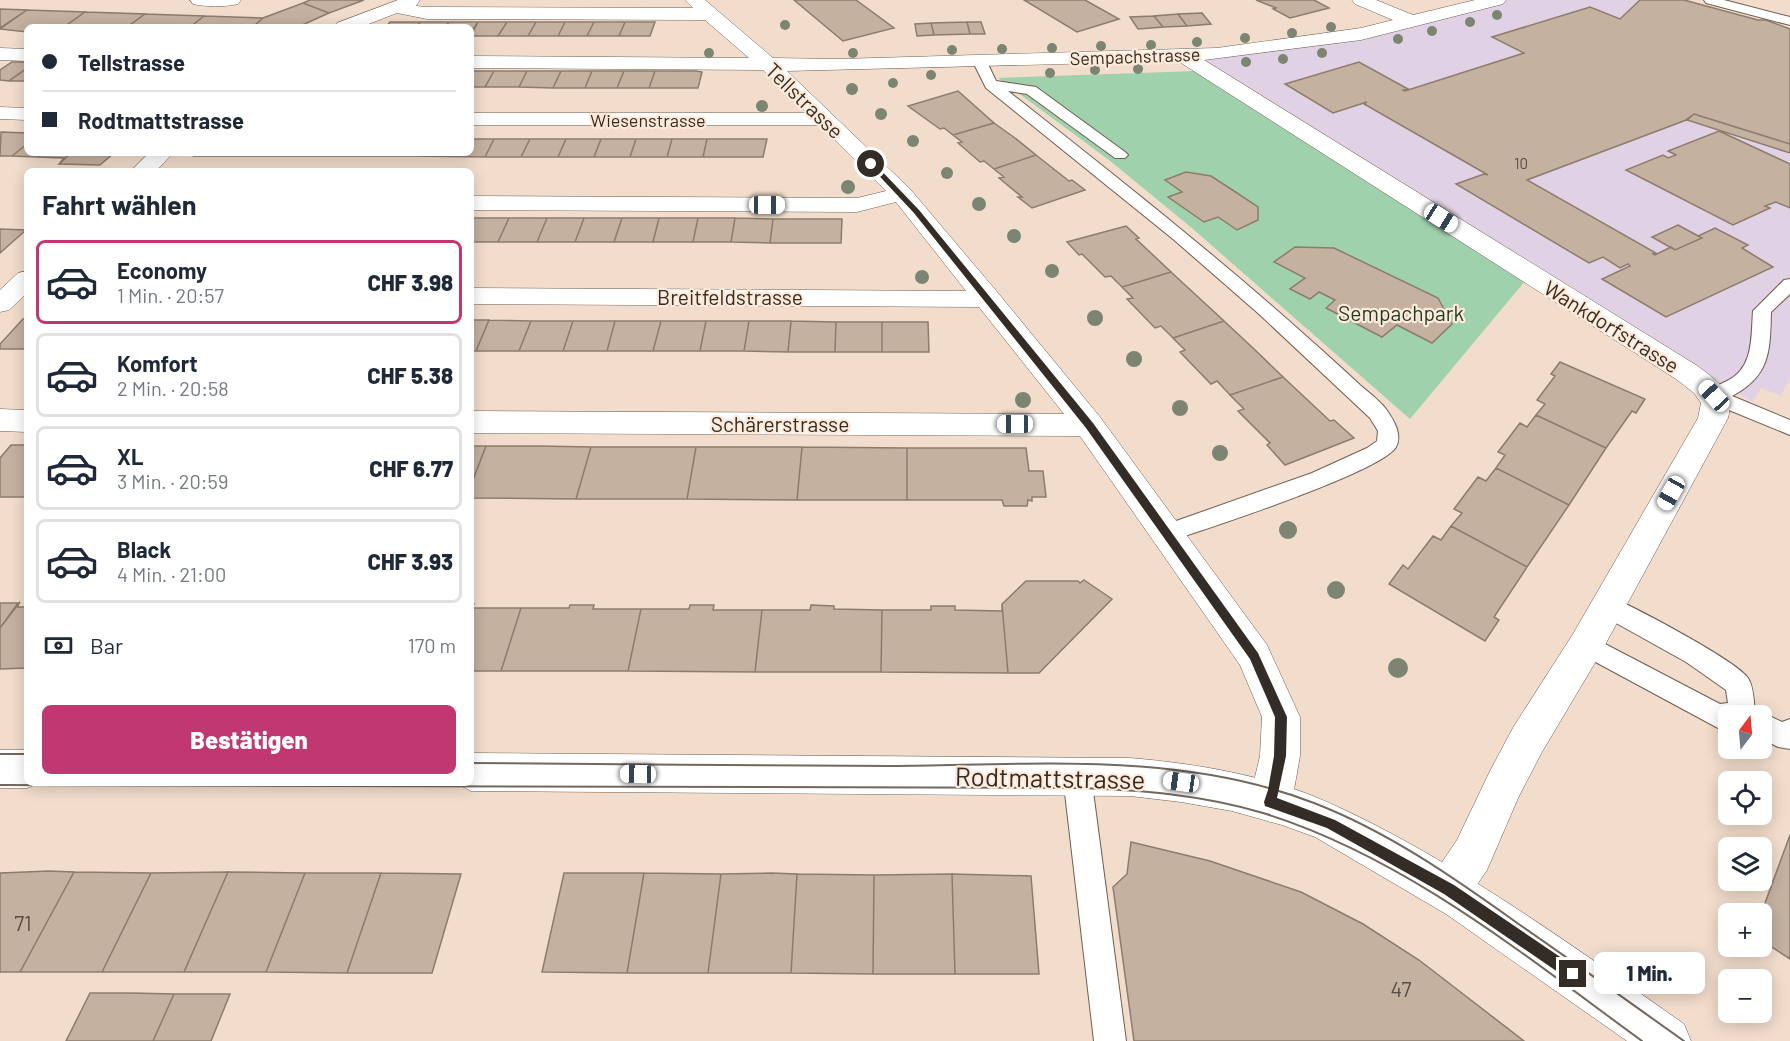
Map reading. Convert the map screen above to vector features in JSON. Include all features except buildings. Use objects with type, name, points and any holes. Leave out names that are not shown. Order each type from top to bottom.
[{"type":"street","points":[[199,0],[232,0]]},
{"type":"street","points":[[351,24],[414,0]]},
{"type":"street","name":"Tellstrasse","points":[[694,0],[768,64],[902,194],[1089,425],[1211,594],[1234,632],[1254,656],[1281,717],[1280,756],[1270,802]]},
{"type":"street","points":[[1361,0],[1412,22]]},
{"type":"street","name":"Sempachstrasse","points":[[768,64],[840,65],[1182,56],[1265,49],[1361,34],[1497,0]]},
{"type":"street","points":[[392,7],[427,14],[710,14]]},
{"type":"street","points":[[0,54],[24,54]]},
{"type":"street","name":"Wankdorfstrasse","points":[[1182,56],[1686,372],[1714,396]]},
{"type":"street","points":[[474,62],[768,64]]},
{"type":"street","points":[[0,113],[24,114]]},
{"type":"street","name":"Wiesenstrasse","points":[[474,119],[825,119]]},
{"type":"street","points":[[146,168],[159,156]]},
{"type":"street","points":[[474,203],[857,205],[902,194]]},
{"type":"street","name":"Breitfeldstrasse","points":[[474,296],[989,299]]},
{"type":"street","points":[[1449,889],[1472,855],[1504,784],[1528,740],[1586,645],[1713,418],[1717,408],[1714,396]]},
{"type":"street","points":[[0,420],[24,421]]},
{"type":"street","name":"Schärerstrasse","points":[[474,422],[1089,425]]},
{"type":"street","name":"Rodtmattstrasse","points":[[474,772],[1077,776],[1160,779],[1203,785],[1270,802],[1330,824],[1449,889],[1667,1041]]},
{"type":"lane","points":[[1710,0],[1790,21]]},
{"type":"lane","points":[[979,60],[991,85],[1179,235],[1266,310],[1378,413],[1388,430],[1387,444],[1373,456],[1167,533]]},
{"type":"lane","points":[[991,85],[1031,90],[1120,155]]},
{"type":"lane","points":[[1714,396],[1744,381],[1760,354],[1762,310],[1790,284]]},
{"type":"lane","points":[[1714,396],[1790,428]]},
{"type":"lane","points":[[1607,606],[1695,654],[1738,684],[1745,705]]},
{"type":"lane","points":[[1586,645],[1718,716]]},
{"type":"lane","points":[[1772,730],[1787,738],[1790,731]]},
{"type":"lane","points":[[1077,776],[1110,1041]]},
{"type":"shaded area","points":[[1502,0],[1651,0],[1790,124],[1790,379],[1781,396],[1761,388],[1753,402],[1193,57],[1266,50]]},
{"type":"green space","name":"Sempachpark","points":[[1196,71],[1525,281],[1410,419],[1193,229],[1109,160],[998,78]]},
{"type":"tram line","points":[[0,754],[24,754]]},
{"type":"tram line","points":[[474,763],[839,766],[1106,765],[1159,768],[1211,775],[1263,786],[1314,803],[1395,842],[1471,891],[1684,1041]]},
{"type":"tram line","points":[[0,785],[24,785]]},
{"type":"tram line","points":[[360,786],[1079,788],[1149,792],[1218,802],[1263,813],[1315,832],[1366,855],[1414,882],[1462,911],[1508,943],[1642,1041]]},
{"type":"route","points":[[871,164],[902,194],[1089,425],[1211,594],[1234,632],[1254,656],[1281,717],[1280,756],[1270,802],[1330,824],[1449,889],[1573,974]]}]
